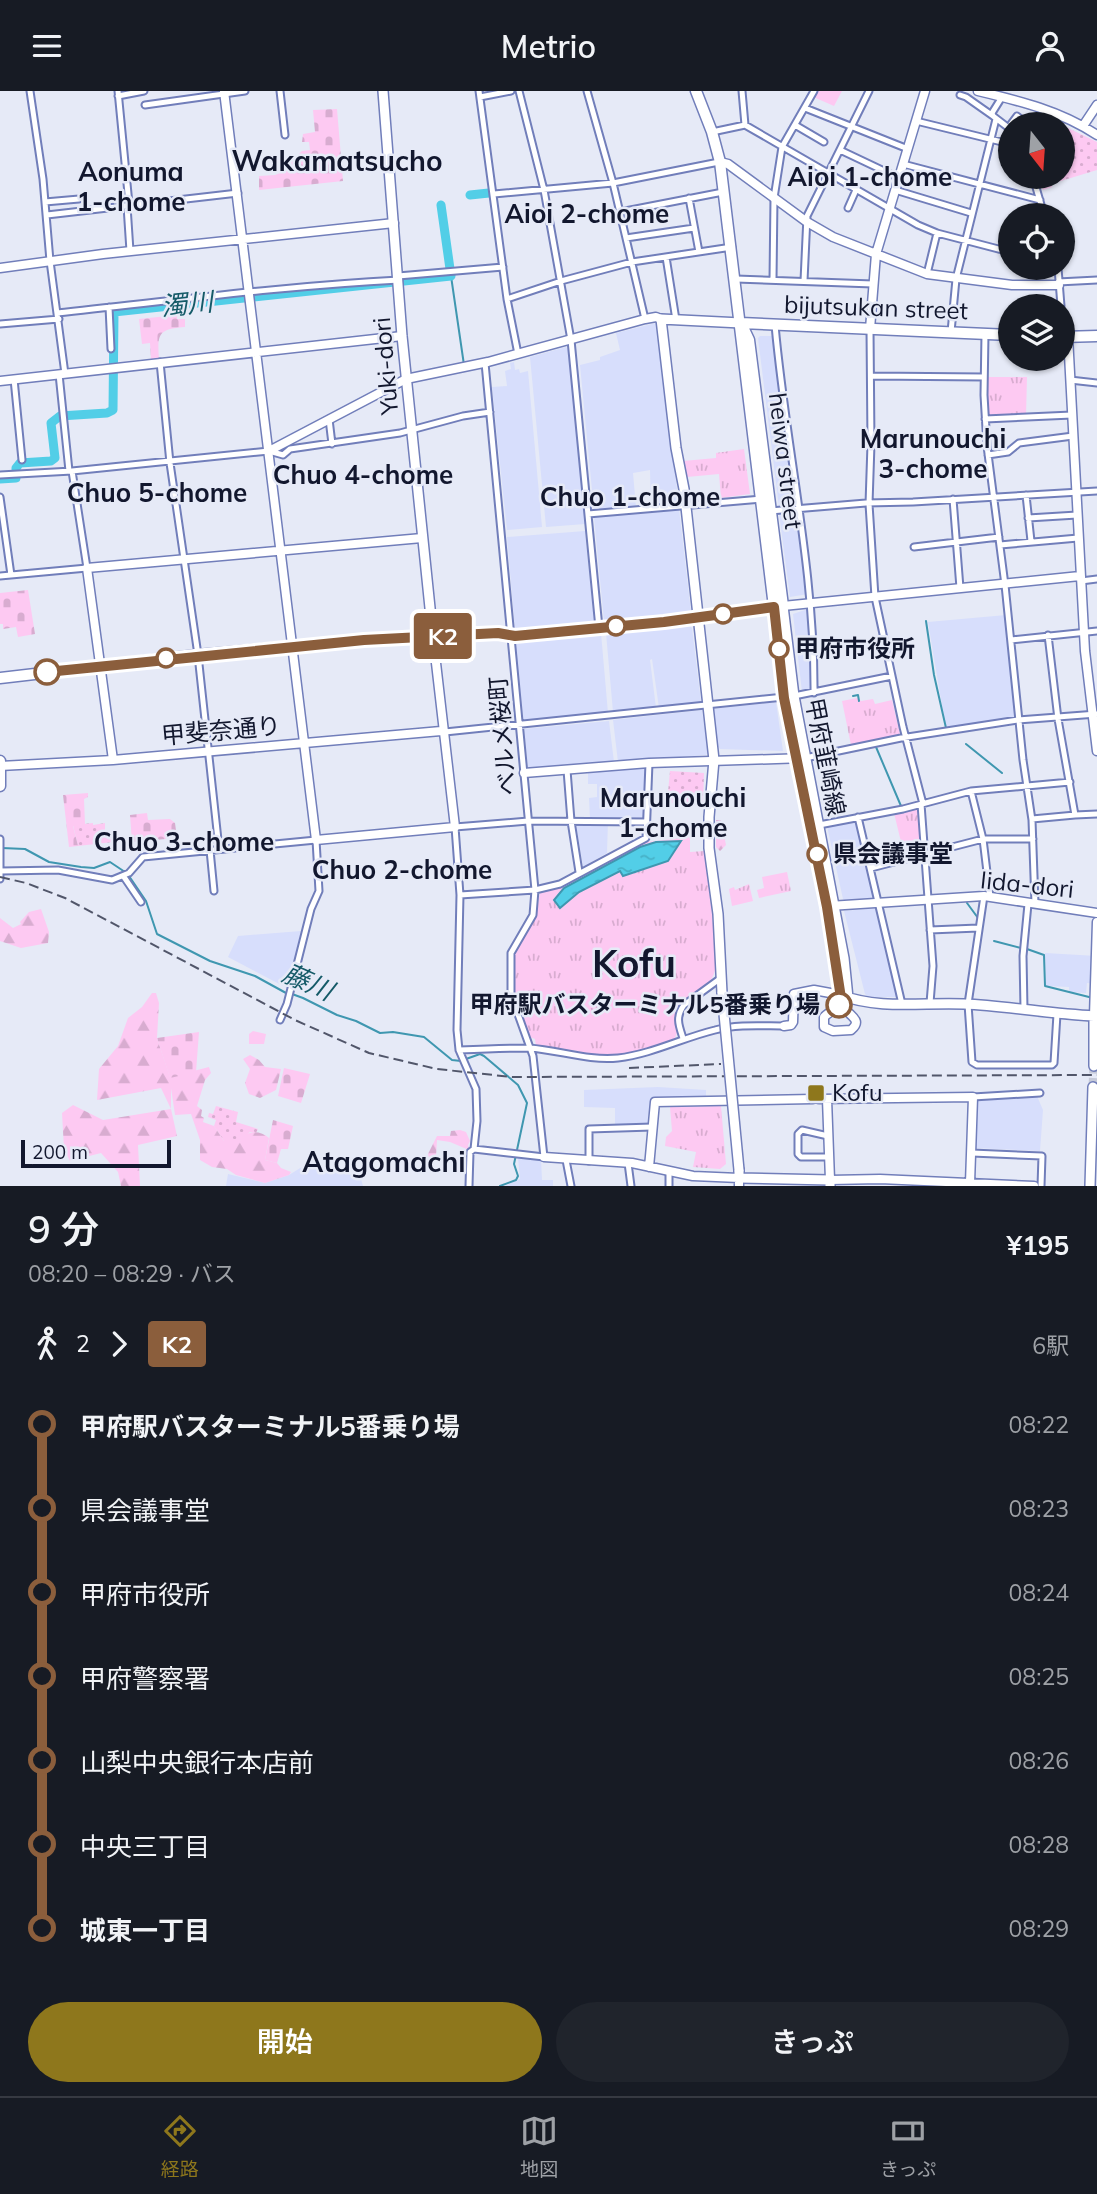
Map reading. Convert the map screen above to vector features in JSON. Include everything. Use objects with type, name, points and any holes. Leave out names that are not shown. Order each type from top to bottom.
[{"type":"highway","name":"heiwa street","points":[[696,91],[720,162],[741,323],[749,340],[764,498],[779,606]]},
{"type":"highway","name":"bijutsukan street","points":[[741,323],[998,335]]},
{"type":"highway","points":[[1075,337],[1097,336]]},
{"type":"highway","name":"heiwa street","points":[[764,498],[770,511],[779,606]]},
{"type":"highway","points":[[0,678],[293,646],[599,628],[779,606]]},
{"type":"highway","points":[[0,764],[0,786]]},
{"type":"main road","name":"Yuki-dori","points":[[383,91],[402,336],[433,636]]},
{"type":"main road","points":[[741,323],[662,319],[714,760],[709,848],[718,914],[722,993],[739,1178],[830,1183]]},
{"type":"main road","name":"甲府韮崎線","points":[[779,606],[789,697],[830,906]]},
{"type":"main road","name":"甲府韮崎線","points":[[801,758],[819,825],[844,997]]},
{"type":"main road","points":[[844,997],[878,1003],[968,1004],[1096,1016],[1094,1066]]},
{"type":"main road","points":[[1090,1186],[1095,1117],[1093,1087]]},
{"type":"street","points":[[30,91],[58,316],[63,416],[113,760]]},
{"type":"street","points":[[130,251],[118,93],[144,91]]},
{"type":"street","points":[[145,104],[245,91]]},
{"type":"street","points":[[280,91],[285,135]]},
{"type":"street","points":[[511,91],[479,94],[507,299],[519,354]]},
{"type":"street","points":[[519,91],[543,189],[571,340],[599,628]]},
{"type":"street","points":[[587,91],[613,183],[645,319]]},
{"type":"street","points":[[742,91],[746,125]]},
{"type":"street","points":[[773,281],[774,198],[782,147],[814,91]]},
{"type":"street","points":[[804,281],[807,216],[869,91]]},
{"type":"street","points":[[925,91],[876,254],[870,329],[869,504],[875,597],[922,804],[933,965],[930,1003]]},
{"type":"street","points":[[978,91],[1051,112]]},
{"type":"street","points":[[225,92],[316,840],[319,891],[307,922],[280,1020]]},
{"type":"street","points":[[960,96],[966,97],[998,120]]},
{"type":"street","points":[[951,332],[956,279],[990,140],[994,118],[992,113],[1002,97]]},
{"type":"street","points":[[1083,126],[1097,105]]},
{"type":"street","points":[[805,108],[908,149]]},
{"type":"street","points":[[916,121],[998,142]]},
{"type":"street","points":[[1075,122],[1097,135]]},
{"type":"street","points":[[712,132],[746,125],[918,225],[937,233],[998,248]]},
{"type":"street","points":[[795,125],[824,142]]},
{"type":"street","points":[[841,150],[899,178]]},
{"type":"street","points":[[494,194],[613,183],[720,162],[833,237],[927,274],[1012,285],[1097,280]]},
{"type":"street","points":[[903,164],[1040,200]]},
{"type":"street","points":[[1037,189],[1041,203]]},
{"type":"street","points":[[848,208],[856,190]]},
{"type":"street","points":[[895,190],[971,213]]},
{"type":"street","points":[[620,212],[724,192]]},
{"type":"street","points":[[47,215],[238,193]]},
{"type":"street","points":[[690,198],[699,252]]},
{"type":"street","points":[[45,202],[79,199]]},
{"type":"street","points":[[0,268],[130,251],[394,223]]},
{"type":"street","points":[[626,238],[694,228]]},
{"type":"street","points":[[927,274],[937,233]]},
{"type":"street","points":[[507,299],[632,262],[732,247]]},
{"type":"street","points":[[666,257],[676,320]]},
{"type":"street","points":[[0,324],[109,307],[250,297],[291,286],[398,280],[503,267]]},
{"type":"street","points":[[736,279],[873,284]]},
{"type":"street","points":[[1059,280],[1060,294]]},
{"type":"street","points":[[109,307],[111,349]]},
{"type":"street","points":[[269,451],[406,379],[485,363],[645,319],[662,319]]},
{"type":"street","points":[[775,325],[811,603],[814,693]]},
{"type":"street","points":[[985,334],[985,419],[988,455],[1032,819],[1031,904],[1023,956],[1024,1010]]},
{"type":"street","points":[[0,381],[402,336]]},
{"type":"street","points":[[160,362],[170,461],[198,655],[219,849]]},
{"type":"street","name":"ベルメ桜町","points":[[485,363],[536,890],[533,915],[511,953],[511,995],[531,1048],[544,1157]]},
{"type":"street","points":[[1069,371],[1084,632],[1097,751]]},
{"type":"street","points":[[871,376],[984,377]]},
{"type":"street","points":[[14,379],[22,460]]},
{"type":"street","points":[[1070,380],[1097,383]]},
{"type":"street","points":[[0,475],[70,471],[269,451],[283,455],[290,449],[411,430],[490,412]]},
{"type":"street","points":[[985,419],[1072,415]]},
{"type":"street","points":[[329,419],[332,444]]},
{"type":"street","points":[[988,455],[1008,452],[1019,443],[1073,436]]},
{"type":"street","points":[[770,511],[1097,491]]},
{"type":"street","points":[[1026,495],[1031,541]]},
{"type":"street","points":[[0,497],[11,575]]},
{"type":"street","points":[[588,514],[764,498]]},
{"type":"street","points":[[953,499],[960,588]]},
{"type":"street","points":[[1028,518],[1077,515]]},
{"type":"street","points":[[914,547],[999,537]]},
{"type":"street","points":[[0,576],[422,538]]},
{"type":"street","points":[[1000,545],[1078,538]]},
{"type":"street","points":[[779,606],[960,588],[1097,579]]},
{"type":"street","points":[[1011,640],[1097,631]]},
{"type":"street","points":[[1048,635],[1058,719],[1075,815]]},
{"type":"street","points":[[433,636],[460,895],[457,965],[459,1050],[476,1089],[477,1121],[474,1149],[470,1152],[469,1186]]},
{"type":"street","points":[[445,732],[789,697],[892,676]]},
{"type":"street","points":[[524,773],[714,760],[801,758],[906,737],[1018,720],[1058,719],[1095,714]]},
{"type":"street","name":"甲斐奈通り","points":[[0,764],[113,760],[445,732]]},
{"type":"street","points":[[460,895],[536,890],[560,884],[646,838],[649,764]]},
{"type":"street","points":[[567,770],[579,873]]},
{"type":"street","points":[[819,825],[971,791],[1070,782]]},
{"type":"street","points":[[971,791],[983,839],[987,897],[978,927],[968,1004],[972,1062],[977,1065],[1052,1065],[1057,1014]]},
{"type":"street","points":[[1032,819],[1097,814]]},
{"type":"street","points":[[858,817],[902,1004]]},
{"type":"street","points":[[1,871],[58,870],[112,880],[124,877],[143,857],[528,821],[647,822]]},
{"type":"street","points":[[0,839],[0,879]]},
{"type":"street","points":[[871,868],[983,839],[1032,839]]},
{"type":"street","points":[[210,850],[214,891]]},
{"type":"street","points":[[124,877],[141,902]]},
{"type":"street","name":"Iida-dori","points":[[830,906],[987,897],[1097,913]]},
{"type":"street","points":[[1096,1016],[1097,922]]},
{"type":"street","points":[[930,930],[978,927]]},
{"type":"street","points":[[683,1038],[678,1023],[680,1011],[684,1005],[721,978]]},
{"type":"street","points":[[459,1050],[531,1048],[596,1059],[641,1055],[683,1038],[719,1029],[792,1025],[795,993],[814,990],[844,997]]},
{"type":"street","points":[[844,997],[848,1012]]},
{"type":"street","points":[[832,1013],[844,997]]},
{"type":"street","points":[[848,1012],[854,1015],[856,1020],[855,1026],[848,1031],[833,1031],[824,1027],[824,1017],[832,1013],[848,1012]]},
{"type":"street","points":[[649,1167],[655,1102],[973,1097],[1040,1093]]},
{"type":"street","points":[[970,1185],[973,1097]]},
{"type":"street","points":[[820,1099],[828,1136],[830,1183],[1034,1186]]},
{"type":"street","points":[[589,1161],[589,1129],[652,1127]]},
{"type":"street","points":[[828,1136],[802,1131],[798,1134],[798,1154],[801,1157],[828,1157]]},
{"type":"street","points":[[474,1149],[566,1160],[628,1163],[691,1176],[739,1178]]},
{"type":"street","points":[[972,1153],[1042,1156],[1041,1186]]},
{"type":"street","points":[[566,1160],[571,1186]]},
{"type":"street","points":[[628,1163],[631,1186]]},
{"type":"street","points":[[669,1172],[669,1186]]},
{"type":"street","points":[[691,1176],[691,1186]]},
{"type":"shaded area","points":[[656,323],[679,504],[651,506],[650,470],[633,473],[636,507],[594,511],[580,365],[600,360],[600,357],[620,350],[616,333]]},
{"type":"shaded area","points":[[774,336],[796,505],[779,507],[758,338]]},
{"type":"shaded area","points":[[566,347],[585,524],[546,527],[530,357]]},
{"type":"shaded area","points":[[514,362],[515,370],[519,369],[520,373],[528,371],[542,527],[507,530],[492,387],[507,386],[505,371],[511,369],[510,363]]},
{"type":"shaded area","points":[[679,509],[691,612],[604,621],[594,517]]},
{"type":"shaded area","points":[[798,511],[808,594],[790,597],[779,513]]},
{"type":"shaded area","points":[[585,531],[594,621],[515,630],[507,537]]},
{"type":"shaded area","points":[[808,609],[812,691],[802,692],[793,614]]},
{"type":"shaded area","points":[[1006,615],[1017,720],[946,730],[928,622]]},
{"type":"shaded area","points":[[690,626],[701,702],[659,708],[652,659],[656,708],[613,712],[606,633]]},
{"type":"shaded area","points":[[601,633],[608,713],[523,722],[515,641]]},
{"type":"shaded area","points":[[776,702],[783,751],[720,749],[715,743],[712,709]]},
{"type":"shaded area","points":[[702,710],[708,752],[706,755],[618,762],[613,720]]},
{"type":"shaded area","points":[[609,721],[614,762],[528,769],[524,729]]},
{"type":"shaded area","points":[[644,768],[644,819],[608,820],[607,853],[583,867],[576,825],[598,825],[598,819],[590,819],[589,798],[597,797],[597,784],[588,784],[588,771]]},
{"type":"shaded area","points":[[856,821],[876,898],[845,901],[827,826]]},
{"type":"shaded area","points":[[878,908],[900,997],[868,997],[865,994],[844,911]]},
{"type":"shaded area","points":[[301,931],[287,988],[228,957],[238,936]]},
{"type":"shaded area","points":[[1045,953],[1097,956],[1097,984],[1087,983],[1086,993],[1069,992],[1069,987],[1046,986]]},
{"type":"shaded area","points":[[658,1087],[706,1090],[706,1102],[655,1102],[652,1127],[615,1128],[615,1108],[584,1107],[584,1090]]},
{"type":"shaded area","points":[[1037,1096],[1043,1110],[1040,1151],[974,1148],[974,1101]]},
{"type":"shaded area","points":[[313,1153],[327,1171],[354,1175],[361,1179],[363,1186],[226,1186],[228,1174],[265,1183],[289,1175],[305,1165]]},
{"type":"shaded area","points":[[518,1158],[541,1159],[542,1180],[553,1180],[553,1186],[505,1186],[520,1179]]},
{"type":"green space","points":[[814,91],[842,91],[834,106],[811,96]]},
{"type":"green space","points":[[337,109],[343,181],[259,190],[259,176],[275,175],[292,168],[291,161],[302,151],[310,150],[309,142],[302,142],[303,134],[315,132],[313,110]]},
{"type":"green space","points":[[1075,131],[1097,142],[1097,170],[1075,177]]},
{"type":"green space","points":[[177,315],[177,319],[185,319],[185,327],[165,331],[159,338],[159,359],[151,360],[150,343],[142,344],[139,319]]},
{"type":"green space","points":[[988,377],[1027,377],[1026,416],[988,418]]},
{"type":"green space","points":[[744,449],[750,494],[721,498],[719,474],[687,477],[683,461],[716,458],[716,453]]},
{"type":"green space","points":[[28,590],[35,634],[18,637],[16,627],[3,629],[3,624],[0,624],[0,593]]},
{"type":"green space","points":[[857,698],[861,701],[873,699],[875,704],[892,700],[900,734],[851,745],[842,701]]},
{"type":"green space","points":[[670,771],[704,773],[703,804],[667,803]]},
{"type":"green space","points":[[88,793],[88,797],[84,799],[85,824],[73,826],[78,846],[69,847],[63,795]]},
{"type":"green space","points":[[920,808],[924,852],[907,856],[894,813]]},
{"type":"green space","points":[[147,813],[148,820],[170,819],[175,823],[177,838],[132,842],[130,815]]},
{"type":"green space","points":[[716,820],[721,820],[726,845],[720,851],[716,847]]},
{"type":"green space","points":[[105,823],[105,833],[113,833],[113,842],[78,846],[73,825]]},
{"type":"green space","points":[[690,837],[690,852],[705,851],[716,965],[711,980],[705,987],[682,1003],[677,1010],[677,1033],[674,1040],[651,1049],[616,1056],[592,1056],[580,1054],[579,1051],[536,1046],[535,1039],[530,1037],[511,995],[511,953],[538,904],[540,893],[562,886],[647,842]]},
{"type":"green space","points":[[787,872],[791,891],[759,898],[757,890],[764,888],[762,877]]},
{"type":"green space","points":[[749,884],[753,901],[732,906],[729,889],[734,887],[735,890]]},
{"type":"green space","points":[[41,909],[49,932],[48,943],[21,948],[0,941],[0,918],[13,928],[21,924],[29,912]]},
{"type":"green space","points":[[152,993],[156,993],[159,1003],[157,1038],[170,1077],[209,1067],[211,1073],[205,1080],[197,1106],[202,1110],[203,1122],[214,1126],[224,1141],[240,1141],[253,1132],[265,1135],[269,1138],[265,1160],[277,1163],[291,1172],[289,1175],[265,1183],[236,1175],[227,1169],[212,1167],[200,1160],[200,1140],[191,1114],[175,1115],[171,1088],[171,1109],[161,1088],[97,1100],[99,1069],[118,1046],[128,1018],[142,1007]]},
{"type":"green space","points":[[253,1031],[266,1034],[264,1044],[249,1044],[249,1034]]},
{"type":"green space","points":[[199,1032],[196,1072],[170,1078],[157,1038]]},
{"type":"green space","points":[[250,1055],[265,1067],[281,1069],[276,1090],[260,1098],[249,1094],[245,1083],[250,1069],[243,1059]]},
{"type":"green space","points":[[284,1068],[310,1074],[301,1103],[278,1096]]},
{"type":"green space","points":[[73,1105],[103,1120],[171,1109],[177,1136],[138,1145],[140,1186],[121,1186],[118,1172],[101,1153],[70,1161],[64,1149],[62,1113]]},
{"type":"green space","points":[[216,1106],[238,1112],[236,1122],[258,1129],[256,1133],[250,1132],[240,1141],[224,1141],[214,1126],[216,1120],[208,1117],[209,1113],[213,1114]]},
{"type":"green space","points":[[721,1106],[726,1164],[720,1169],[693,1167],[696,1152],[665,1146],[666,1137],[672,1131],[670,1107]]},
{"type":"green space","points":[[273,1120],[293,1126],[288,1149],[281,1149],[277,1163],[265,1160]]},
{"type":"green space","points":[[451,1131],[466,1132],[470,1141],[469,1150],[437,1140],[436,1156],[429,1158],[428,1154],[437,1136],[450,1136]]},
{"type":"water","points":[[681,841],[668,861],[623,876],[620,871],[579,892],[560,908],[554,900],[564,888],[640,847],[656,842]]},
{"type":"waterway","name":"濁川","points":[[470,195],[489,193]]},
{"type":"waterway","name":"濁川","points":[[0,479],[16,478],[16,468],[20,463],[51,461],[55,458],[51,423],[60,416],[107,413],[113,410],[114,312],[451,276],[441,205]]},
{"type":"waterway","points":[[451,276],[464,365]]},
{"type":"waterway","points":[[926,621],[946,728]]},
{"type":"waterway","points":[[853,696],[858,695],[859,701]]},
{"type":"waterway","points":[[966,744],[1002,773]]},
{"type":"waterway","name":"濁川","points":[[876,747],[901,806]]},
{"type":"waterway","name":"藤川","points":[[2,848],[25,849],[49,862],[81,867],[94,868],[110,862],[125,872]]},
{"type":"waterway","points":[[932,854],[937,861]]},
{"type":"waterway","name":"藤川","points":[[129,876],[146,901],[157,934],[210,961],[255,976],[286,993]]},
{"type":"waterway","name":"濁川","points":[[967,903],[978,918]]},
{"type":"waterway","name":"濁川","points":[[994,941],[1021,948]]},
{"type":"waterway","name":"濁川","points":[[1027,949],[1044,955],[1045,986],[1093,998]]},
{"type":"waterway","name":"藤川","points":[[292,994],[380,1033],[393,1032],[424,1037],[452,1060],[461,1061]]},
{"type":"waterway","name":"藤川","points":[[466,1059],[480,1054],[484,1056],[518,1085],[527,1103],[514,1164],[518,1176],[516,1180],[500,1186]]},
{"type":"tunnel","points":[[1093,1087],[1094,1066]]},
{"type":"railway","points":[[0,877],[26,883],[65,898],[295,1020],[369,1053],[437,1069],[512,1077],[1097,1075]]},
{"type":"railway","points":[[629,1068],[721,1064]]},
{"type":"bus line","name":"K2","points":[[47,672],[198,655],[428,635],[498,633],[515,636],[664,622],[774,607],[784,698],[834,943],[841,998],[839,1005]]},
{"type":"place","name":"甲府市役所","points":[[779,649]]},
{"type":"place","name":"県会議事堂","points":[[817,854]]},
{"type":"place","name":"甲府駅バスターミナル5番乗り場","points":[[839,1005]]},
{"type":"place","name":"Kofu","points":[[816,1093]]},
{"type":"district","name":"Wakamatsucho","points":[[337,161]]},
{"type":"district","name":"Aioi 1-chome","points":[[870,177]]},
{"type":"district","name":"Aonuma 1-chome","points":[[131,186]]},
{"type":"district","name":"Aioi 2-chome","points":[[587,214]]},
{"type":"district","name":"Marunouchi 3-chome","points":[[933,454]]},
{"type":"district","name":"Chuo 4-chome","points":[[363,475]]},
{"type":"district","name":"Chuo 5-chome","points":[[157,493]]},
{"type":"district","name":"Chuo 1-chome","points":[[630,497]]},
{"type":"district","name":"Marunouchi 1-chome","points":[[673,812]]},
{"type":"district","name":"Chuo 3-chome","points":[[184,842]]},
{"type":"district","name":"Chuo 2-chome","points":[[402,870]]},
{"type":"district","name":"Kofu","points":[[634,964]]},
{"type":"district","name":"Atagomachi","points":[[384,1162]]}]
